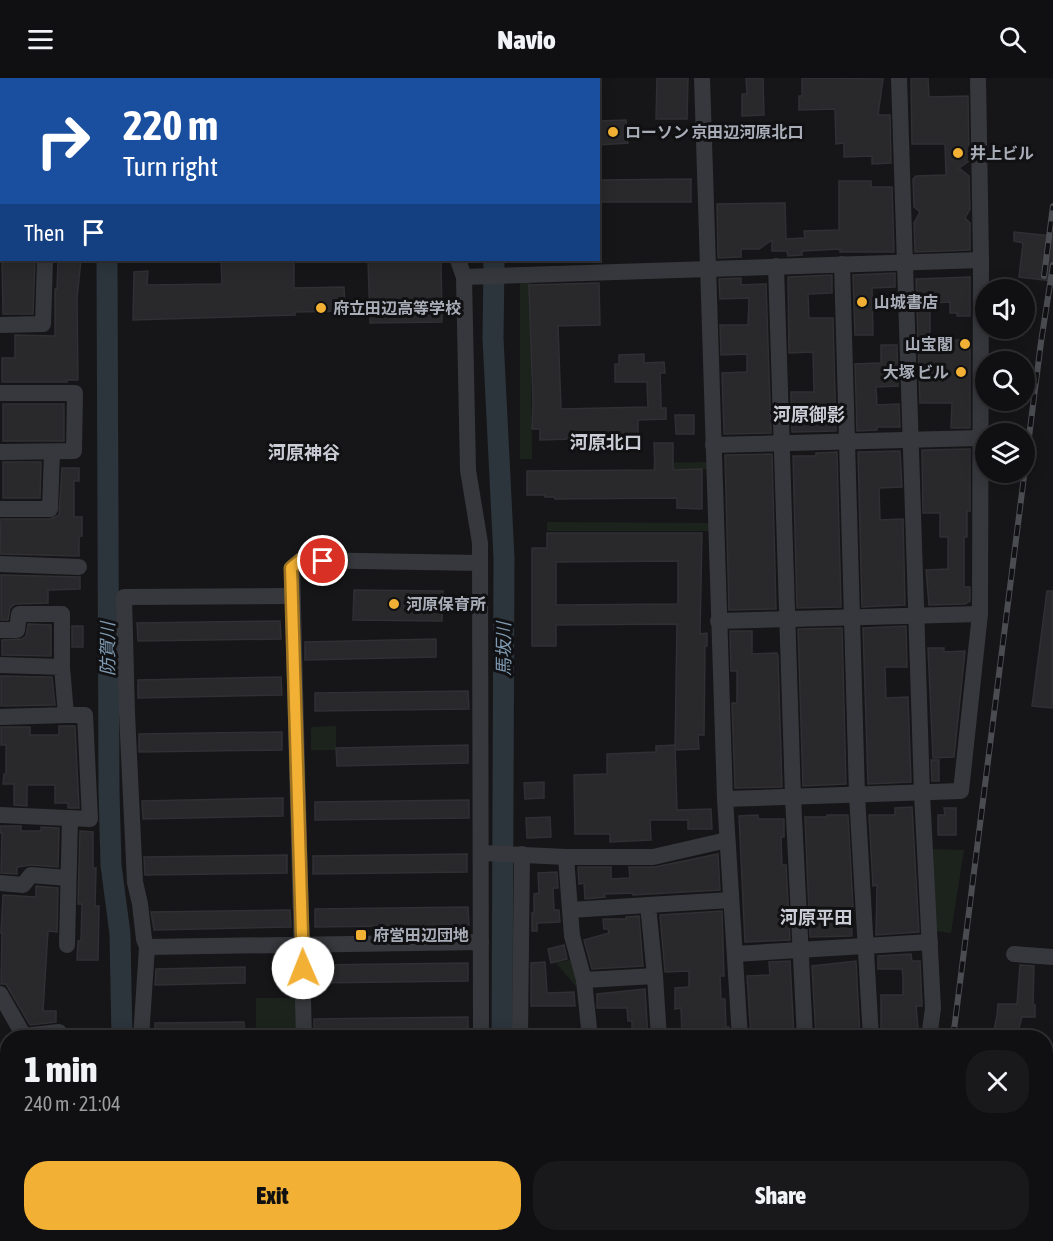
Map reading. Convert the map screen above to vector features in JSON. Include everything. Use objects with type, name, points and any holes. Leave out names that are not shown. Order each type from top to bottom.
[{"type":"street","points":[[702,78],[725,799],[740,1030]]},
{"type":"street","points":[[899,78],[922,793],[933,1008],[931,1030]]},
{"type":"street","points":[[978,78],[981,260],[979,423]]},
{"type":"street","points":[[464,277],[981,260]]},
{"type":"street","points":[[0,325],[43,324],[45,261]]},
{"type":"street","points":[[458,261],[464,277],[468,470],[480,543],[483,853],[481,1030]]},
{"type":"street","points":[[842,264],[857,795],[870,1030]]},
{"type":"street","points":[[776,266],[793,797],[805,1030]]},
{"type":"street","points":[[0,393],[75,393],[75,451],[0,453]]},
{"type":"street","points":[[713,445],[975,438]]},
{"type":"street","points":[[0,509],[50,509],[52,452]]},
{"type":"street","points":[[725,799],[961,791],[980,614],[979,483]]},
{"type":"street","points":[[304,1030],[291,568],[301,560],[480,563]]},
{"type":"street","points":[[0,564],[80,567]]},
{"type":"street","points":[[142,1030],[147,947],[135,882],[124,597],[292,596]]},
{"type":"street","points":[[0,630],[17,630],[18,614],[62,614],[62,667],[66,715]]},
{"type":"street","points":[[718,621],[980,614]]},
{"type":"street","points":[[0,665],[62,667]]},
{"type":"street","points":[[0,717],[85,715],[90,819],[0,815]]},
{"type":"street","points":[[67,945],[70,818]]},
{"type":"street","points":[[483,853],[566,857],[652,857],[727,840]]},
{"type":"street","points":[[517,854],[520,1030]]},
{"type":"street","points":[[566,857],[572,936],[584,980],[589,1030]]},
{"type":"street","points":[[0,883],[23,885],[31,875],[68,878]]},
{"type":"street","points":[[570,910],[731,900]]},
{"type":"street","points":[[648,905],[658,1030]]},
{"type":"street","points":[[147,947],[481,942]]},
{"type":"street","points":[[735,954],[930,942]]},
{"type":"street","points":[[1014,954],[1053,957]]},
{"type":"street","points":[[584,980],[655,976]]},
{"type":"street","points":[[0,994],[21,1030]]},
{"type":"shaded area","points":[[520,279],[530,279],[532,459],[520,459]]},
{"type":"shaded area","points":[[712,462],[712,469],[653,470],[653,463]]},
{"type":"shaded area","points":[[547,522],[714,523],[714,531],[547,531]]},
{"type":"shaded area","points":[[336,726],[336,750],[311,750],[311,727]]},
{"type":"shaded area","points":[[931,849],[964,850],[951,933],[935,931]]},
{"type":"shaded area","points":[[577,958],[585,997],[556,963]]},
{"type":"shaded area","points":[[256,998],[300,998],[300,1030],[256,1030]]},
{"type":"building","points":[[657,78],[688,78],[687,119],[656,119]]},
{"type":"building","points":[[746,78],[763,78],[764,115],[742,116],[742,94],[747,94]]},
{"type":"building","points":[[802,78],[883,79],[878,115],[890,115],[891,163],[872,164],[872,156],[844,157],[844,143],[836,144],[835,109],[799,110]]},
{"type":"building","points":[[911,78],[928,78],[929,97],[968,96],[969,161],[959,168],[969,176],[970,209],[965,218],[970,223],[970,250],[915,252],[914,223],[920,212],[914,207],[913,179],[916,176],[946,175],[945,144],[912,144]]},
{"type":"building","name":"ローソン 京田辺河原北口","points":[[626,120],[628,143],[600,145],[600,121]]},
{"type":"building","points":[[691,179],[691,202],[601,202],[600,180]]},
{"type":"building","points":[[839,181],[871,181],[871,187],[892,187],[894,252],[840,252],[840,249],[802,251],[802,255],[788,256],[787,251],[772,251],[772,240],[759,249],[741,249],[741,257],[718,258],[717,204],[785,203],[786,239],[805,238],[804,231],[839,230]]},
{"type":"building","points":[[1014,232],[1053,236],[1053,281],[1019,277],[1023,243],[1014,241]]},
{"type":"building","points":[[2,261],[35,261],[33,314],[3,314]]},
{"type":"building","points":[[58,261],[81,261],[77,298],[78,380],[2,382],[2,358],[15,358],[15,335],[55,336],[55,289],[57,289]]},
{"type":"building","points":[[221,261],[294,261],[294,288],[344,287],[345,311],[295,312],[295,315],[133,320],[134,272],[148,271],[147,285],[222,284]]},
{"type":"building","points":[[368,261],[441,261],[442,322],[370,323]]},
{"type":"building","points":[[895,273],[895,287],[872,288],[873,335],[855,335],[853,275]]},
{"type":"building","points":[[832,275],[832,293],[808,294],[809,318],[833,318],[836,431],[792,432],[791,392],[814,392],[813,352],[789,353],[788,277]]},
{"type":"building","points":[[970,277],[970,316],[957,316],[957,313],[950,313],[950,302],[930,303],[930,340],[970,340],[970,428],[951,428],[952,403],[920,403],[916,279]]},
{"type":"building","points":[[741,278],[741,285],[766,284],[771,433],[724,434],[722,373],[747,372],[747,354],[721,355],[720,325],[748,325],[749,298],[720,299],[719,279]]},
{"type":"building","points":[[599,283],[600,325],[558,326],[561,409],[648,407],[647,382],[615,382],[615,364],[619,364],[619,355],[644,354],[644,363],[664,362],[665,373],[660,373],[661,408],[666,408],[666,419],[638,420],[638,437],[540,440],[540,429],[532,429],[529,285]]},
{"type":"building","points":[[881,345],[897,345],[898,386],[876,387],[877,405],[899,404],[900,427],[877,427],[877,430],[857,431],[855,364],[881,363]]},
{"type":"building","points":[[3,404],[64,404],[64,441],[3,441]]},
{"type":"building","points":[[675,415],[694,415],[694,434],[676,434]]},
{"type":"building","points":[[654,443],[673,443],[673,470],[702,469],[702,509],[677,508],[677,498],[555,499],[545,497],[545,495],[527,495],[527,471],[655,470]]},
{"type":"building","points":[[970,449],[970,511],[967,511],[967,537],[964,537],[964,587],[970,587],[970,601],[965,604],[929,605],[926,570],[948,569],[948,537],[940,537],[940,513],[923,513],[922,450]]},
{"type":"building","points":[[900,451],[902,487],[879,488],[880,520],[903,519],[905,605],[862,607],[858,452]]},
{"type":"building","points":[[837,452],[841,607],[797,608],[793,456],[816,456],[816,453]]},
{"type":"building","points":[[772,454],[776,609],[729,610],[725,455]]},
{"type":"building","points":[[3,462],[41,462],[40,498],[3,498]]},
{"type":"building","points":[[62,468],[79,468],[79,481],[74,481],[74,517],[82,517],[79,556],[0,554],[1,519],[50,519],[59,515]]},
{"type":"building","points":[[547,533],[702,533],[700,634],[707,633],[707,646],[705,646],[704,735],[698,735],[699,749],[675,750],[677,624],[556,625],[556,646],[532,646],[532,548],[547,548]],"holes":[[[678,561],[678,604],[556,605],[556,562]]]},
{"type":"building","points":[[1,575],[80,577],[80,589],[48,590],[48,603],[15,604],[10,608],[8,620],[1,620]]},
{"type":"building","points":[[354,590],[443,591],[442,621],[353,620]]},
{"type":"building","points":[[1047,591],[1053,591],[1053,708],[1032,706]]},
{"type":"building","points":[[280,621],[281,639],[138,641],[137,623]]},
{"type":"building","points":[[28,624],[51,625],[51,656],[2,655],[2,640],[22,639],[26,636]]},
{"type":"building","points":[[72,626],[83,626],[83,647],[72,647]]},
{"type":"building","points":[[906,626],[907,667],[885,667],[886,698],[908,697],[911,782],[868,784],[863,628]]},
{"type":"building","points":[[842,628],[846,784],[803,786],[798,629]]},
{"type":"building","points":[[730,631],[752,631],[752,654],[777,653],[778,656],[782,787],[735,788],[732,703],[737,703],[737,671],[731,671]]},
{"type":"building","points":[[436,639],[436,657],[305,660],[305,642]]},
{"type":"building","points":[[928,648],[944,648],[944,652],[965,651],[954,757],[933,758]]},
{"type":"building","points":[[1,676],[52,677],[55,705],[1,706]]},
{"type":"building","points":[[281,677],[282,695],[138,698],[138,680]]},
{"type":"building","points":[[468,691],[469,709],[315,711],[315,693]]},
{"type":"building","points":[[59,726],[75,726],[79,808],[68,808],[68,803],[55,803],[55,785],[27,785],[27,806],[14,805],[14,784],[3,784],[4,774],[6,774],[6,745],[1,745],[1,727],[30,727],[30,735],[59,735]]},
{"type":"building","points":[[282,732],[282,750],[139,752],[139,734]]},
{"type":"building","points":[[468,745],[468,763],[337,766],[336,748]]},
{"type":"building","points":[[675,745],[677,810],[711,809],[712,829],[688,829],[688,820],[650,820],[651,840],[610,842],[610,834],[575,834],[574,775],[607,774],[607,754],[656,752],[656,746]]},
{"type":"building","points":[[931,760],[939,760],[939,781],[932,781]]},
{"type":"building","points":[[544,782],[544,798],[525,799],[524,783]]},
{"type":"building","points":[[283,798],[283,816],[143,819],[142,801]]},
{"type":"building","points":[[469,800],[469,818],[315,820],[315,802]]},
{"type":"building","points":[[912,807],[919,932],[876,935],[877,885],[873,886],[869,815],[895,815],[895,808]]},
{"type":"building","points":[[944,808],[956,808],[956,835],[938,835],[938,815],[945,815]]},
{"type":"building","points":[[758,815],[758,819],[784,819],[784,837],[781,837],[782,865],[786,865],[790,940],[745,942],[739,816]]},
{"type":"building","points":[[827,815],[848,815],[853,907],[851,907],[852,936],[810,937],[805,817],[827,817]]},
{"type":"building","points":[[550,817],[551,837],[527,838],[526,818]]},
{"type":"building","points":[[0,826],[21,826],[21,831],[41,831],[41,827],[59,828],[58,867],[31,865],[17,867],[17,874],[1,873],[2,833],[0,833]]},
{"type":"building","points":[[80,831],[93,832],[93,868],[96,868],[95,906],[99,906],[98,960],[77,960],[78,941],[81,941],[82,904],[78,904]]},
{"type":"building","points":[[467,854],[467,872],[313,874],[313,856]]},
{"type":"building","points":[[718,854],[720,890],[633,895],[633,893],[604,894],[605,897],[585,899],[584,883],[579,884],[578,867],[611,867],[611,879],[630,878],[629,867],[655,867]]},
{"type":"building","points":[[287,855],[287,873],[145,875],[144,857]]},
{"type":"building","points":[[557,872],[558,888],[553,888],[554,910],[559,910],[560,922],[537,923],[537,931],[532,931],[534,894],[539,893],[538,873]]},
{"type":"building","points":[[36,886],[58,888],[57,932],[48,931],[43,1011],[56,1011],[56,1022],[30,1025],[6,984],[1,984],[1,933],[3,895],[36,897]]},
{"type":"building","points":[[468,907],[469,925],[315,927],[315,909]]},
{"type":"building","points":[[290,910],[291,927],[154,930],[151,912]]},
{"type":"building","points":[[722,911],[724,976],[720,976],[721,999],[725,999],[726,1027],[729,1027],[729,1030],[682,1030],[681,1008],[675,1009],[675,988],[689,987],[689,971],[665,972],[660,915]]},
{"type":"building","points":[[639,916],[643,966],[592,969],[584,940],[609,933],[608,929],[604,929],[603,919],[626,919],[626,917]]},
{"type":"building","points":[[564,945],[567,959],[551,963],[548,949]]},
{"type":"building","points":[[911,954],[912,961],[920,961],[922,1006],[916,1006],[918,1030],[881,1030],[881,995],[903,995],[903,976],[902,969],[878,969],[878,956]]},
{"type":"building","points":[[790,961],[794,1030],[750,1030],[747,976],[770,975],[769,962]]},
{"type":"building","points":[[856,961],[860,1030],[816,1030],[812,966]]},
{"type":"building","points":[[545,962],[547,993],[574,992],[575,1006],[531,1006],[531,963]]},
{"type":"building","points":[[468,963],[468,981],[314,983],[314,965]]},
{"type":"building","points":[[1020,965],[1034,966],[1035,1017],[1022,1017],[1018,1030],[994,1030],[998,1004],[1017,1004]]},
{"type":"building","points":[[245,967],[245,983],[155,985],[156,969]]},
{"type":"building","points":[[645,989],[648,1030],[632,1030],[632,1021],[628,1021],[627,1008],[597,1008],[597,994]]},
{"type":"building","points":[[468,1017],[468,1030],[314,1030],[314,1019]]},
{"type":"building","points":[[244,1022],[245,1030],[155,1030],[155,1023]]},
{"type":"waterway","name":"防賀川","points":[[107,261],[109,791],[111,865],[120,934],[122,1030]]},
{"type":"waterway","name":"馬坂川","points":[[494,261],[493,338],[504,558],[502,1030]]},
{"type":"railway","points":[[1044,276],[1053,206]]},
{"type":"railway","points":[[954,1030],[1041,342],[1053,265]]},
{"type":"place","name":"ローソン 京田辺河原北口","points":[[613,132]]},
{"type":"place","name":"井上ビル","points":[[958,153]]},
{"type":"place","name":"山城書店","points":[[862,302]]},
{"type":"place","name":"府立田辺高等学校","points":[[321,308]]},
{"type":"place","name":"山宝閣","points":[[965,344]]},
{"type":"place","name":"大塚 ビル","points":[[961,372]]},
{"type":"place","name":"河原保育所","points":[[394,604]]},
{"type":"place","name":"府営田辺団地","points":[[361,935]]},
{"type":"district","name":"河原御影","points":[[809,415]]},
{"type":"district","name":"河原北口","points":[[606,443]]},
{"type":"district","name":"河原神谷","points":[[304,453]]},
{"type":"district","name":"河原平田","points":[[816,918]]},
{"type":"route","points":[[303,968],[291,568],[301,560],[323,561]]}]
